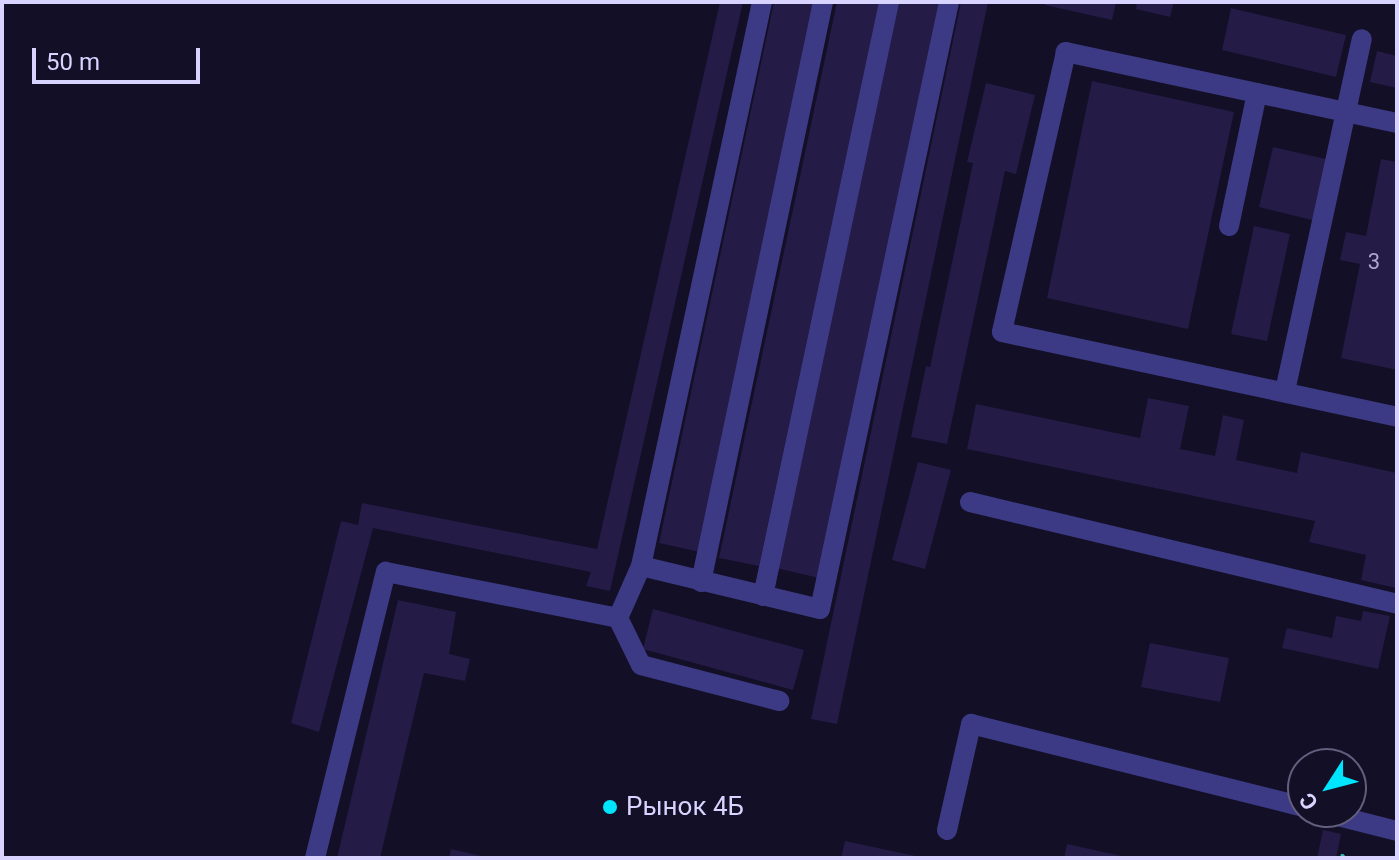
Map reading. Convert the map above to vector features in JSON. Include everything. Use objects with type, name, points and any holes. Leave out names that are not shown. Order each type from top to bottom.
[{"type":"lane","points":[[762,2],[641,566],[618,618],[641,665],[779,701]]},
{"type":"lane","points":[[701,582],[823,2]]},
{"type":"lane","points":[[763,596],[889,2]]},
{"type":"lane","points":[[641,566],[820,609],[949,2]]},
{"type":"lane","points":[[1285,391],[1362,39]]},
{"type":"lane","points":[[1397,123],[1066,52],[1002,332],[1397,417]]},
{"type":"lane","points":[[1229,226],[1257,93]]},
{"type":"lane","points":[[970,502],[1397,604]]},
{"type":"lane","points":[[315,858],[386,572],[618,618]]},
{"type":"lane","points":[[947,830],[971,724],[1287,803]]},
{"type":"lane","points":[[1367,823],[1397,831]]},
{"type":"building","points":[[720,2],[743,2],[610,591],[586,586],[591,572],[373,528],[319,732],[291,723],[341,521],[358,525],[362,503],[597,549]]},
{"type":"building","points":[[774,2],[816,2],[700,552],[659,543]]},
{"type":"building","points":[[837,2],[879,2],[759,566],[719,558]]},
{"type":"building","points":[[897,2],[942,2],[819,578],[776,568]]},
{"type":"building","points":[[961,2],[988,2],[837,724],[811,719]]},
{"type":"building","points":[[1045,2],[1116,2],[1112,20],[1045,5]]},
{"type":"building","points":[[1137,2],[1174,2],[1170,17],[1136,9]]},
{"type":"building","points":[[1231,8],[1346,35],[1336,77],[1222,50]]},
{"type":"building","points":[[1377,51],[1397,56],[1397,88],[1370,82]]},
{"type":"building","points":[[1092,81],[1234,112],[1188,329],[1047,298]]},
{"type":"building","points":[[986,83],[1035,95],[1016,174],[1005,171],[947,444],[911,437],[926,366],[930,367],[973,163],[967,162]]},
{"type":"building","points":[[1273,147],[1330,160],[1316,221],[1259,207]]},
{"type":"building","points":[[1381,159],[1397,162],[1397,370],[1341,358],[1360,264],[1340,260],[1346,232],[1366,236]]},
{"type":"building","points":[[1254,226],[1290,234],[1267,341],[1231,334]]},
{"type":"building","points":[[1148,398],[1189,406],[1180,449],[1215,456],[1223,415],[1244,420],[1236,460],[1297,473],[1301,452],[1397,473],[1396,588],[1361,580],[1366,555],[1309,542],[1315,521],[967,449],[976,404],[1140,438]]},
{"type":"building","points":[[918,462],[951,470],[925,569],[892,560]]},
{"type":"building","points":[[398,600],[456,612],[449,654],[470,659],[465,681],[424,673],[380,858],[337,858]]},
{"type":"building","points":[[653,609],[804,650],[793,690],[643,649]]},
{"type":"building","points":[[1363,611],[1390,616],[1378,669],[1282,648],[1287,628],[1332,638],[1336,616],[1361,621]]},
{"type":"building","points":[[1150,643],[1229,658],[1220,702],[1141,687]]},
{"type":"building","points":[[1323,830],[1341,834],[1336,858],[1317,858]]},
{"type":"building","points":[[845,841],[920,857],[920,858],[841,858]]},
{"type":"building","points":[[1067,844],[1126,857],[1126,858],[1064,858]]},
{"type":"building","points":[[451,849],[486,857],[486,858],[449,858]]},
{"type":"place","name":"Рынок 4Б","points":[[610,807]]}]
